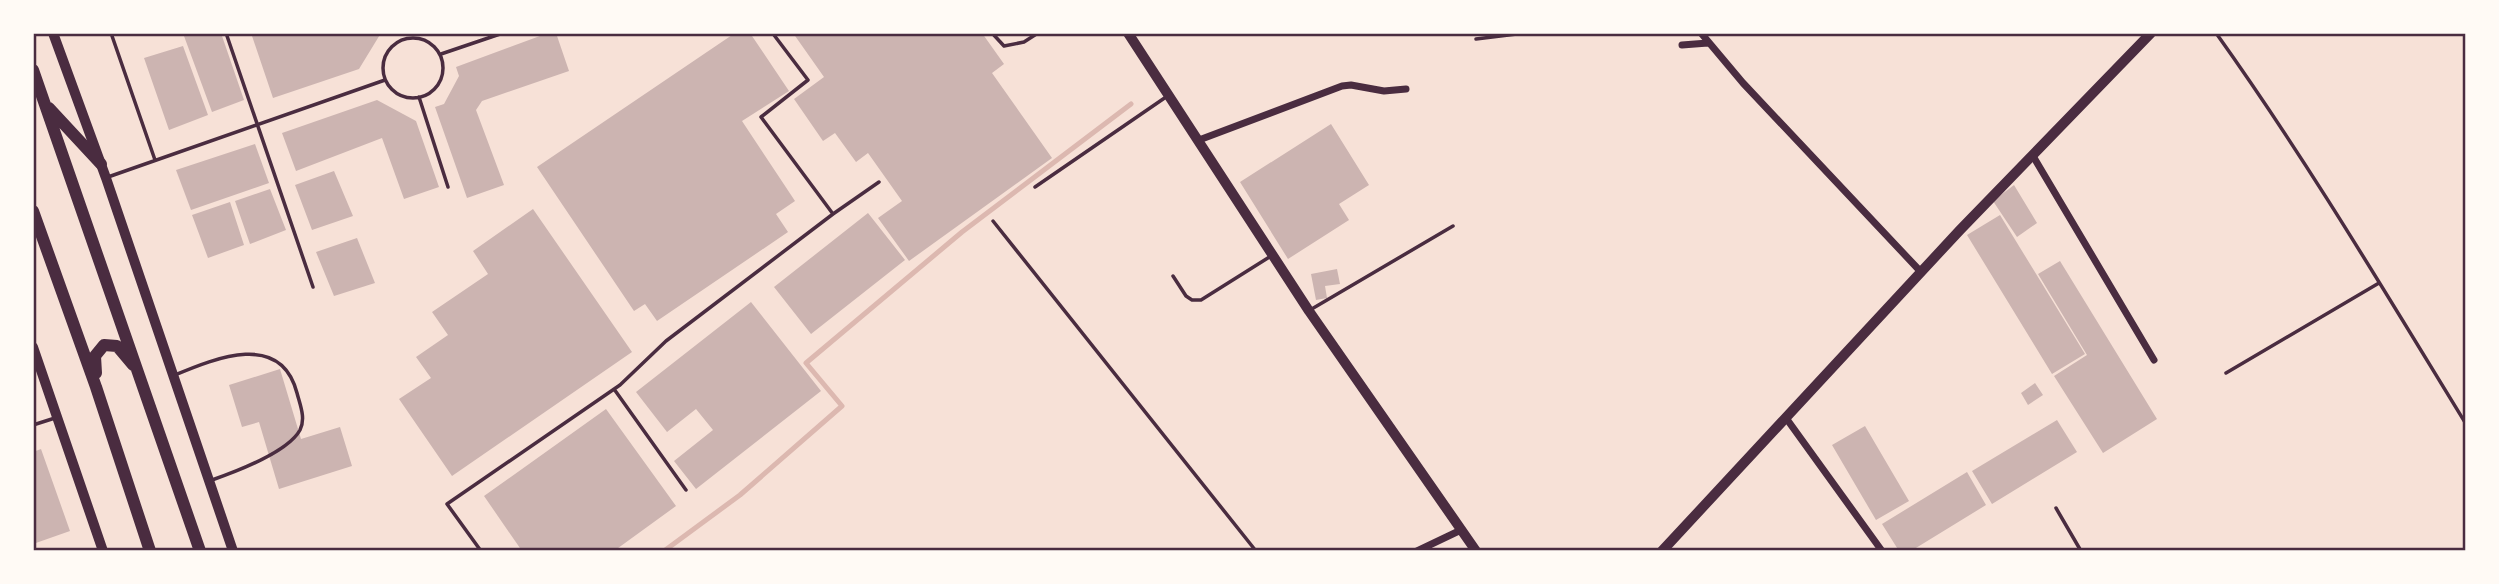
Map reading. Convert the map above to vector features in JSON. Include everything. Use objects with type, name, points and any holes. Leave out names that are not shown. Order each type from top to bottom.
[{"type":"main road","points":[[53,33],[106,178],[233,551]]},
{"type":"main road","points":[[1128,33],[1273,255],[1476,551]]},
{"type":"main road","points":[[33,70],[200,551]]},
{"type":"main road","points":[[44,103],[101,164]]},
{"type":"main road","points":[[33,211],[96,387],[150,551]]},
{"type":"main road","points":[[96,387],[95,356],[104,345],[117,346],[138,371]]},
{"type":"main road","points":[[33,347],[103,551]]},
{"type":"street","points":[[1701,33],[1921,272]]},
{"type":"street","points":[[1662,551],[1921,272],[2151,33]]},
{"type":"street","points":[[1682,45],[1708,43]]},
{"type":"street","points":[[1199,140],[1342,86],[1384,91],[1406,89]]},
{"type":"street","points":[[2033,156],[2154,360]]},
{"type":"street","points":[[1786,418],[1882,551]]},
{"type":"street","points":[[1417,551],[1461,530]]},
{"type":"lane","points":[[111,33],[155,160]]},
{"type":"lane","points":[[226,33],[313,287]]},
{"type":"lane","points":[[401,33],[403,39]]},
{"type":"lane","points":[[441,54],[503,33]]},
{"type":"lane","points":[[776,33],[774,35],[808,80],[761,117],[833,214]]},
{"type":"lane","points":[[992,33],[1004,46],[1024,42],[1038,33]]},
{"type":"lane","points":[[1476,38],[1525,33]]},
{"type":"lane","points":[[2216,33],[2258,91],[2466,424]]},
{"type":"lane","points":[[418,37],[428,41],[441,54],[443,74],[432,92],[408,98],[398,94],[386,80],[384,58],[390,48],[403,39],[418,37]]},
{"type":"lane","points":[[106,178],[386,80]]},
{"type":"lane","points":[[1035,187],[1170,95]]},
{"type":"lane","points":[[419,97],[448,187]]},
{"type":"lane","points":[[481,551],[447,504],[614,389],[666,341],[879,182]]},
{"type":"lane","points":[[993,221],[1256,551]]},
{"type":"lane","points":[[1310,310],[1453,226]]},
{"type":"lane","points":[[1173,276],[1186,296],[1192,300],[1201,300],[1273,255]]},
{"type":"lane","points":[[2226,373],[2379,283]]},
{"type":"lane","points":[[173,376],[229,355],[267,356],[285,368],[295,387],[303,419],[299,432],[250,466],[209,481]]},
{"type":"lane","points":[[614,389],[686,490]]},
{"type":"lane","points":[[33,425],[57,417]]},
{"type":"lane","points":[[2056,508],[2081,551]]},
{"type":"building","points":[[192,33],[221,33],[244,100],[212,112],[184,36]]},
{"type":"building","points":[[251,33],[381,33],[359,69],[273,98]]},
{"type":"building","points":[[548,33],[556,33],[569,71],[482,101],[476,110],[504,185],[467,198],[435,107],[444,104],[459,76],[456,67]]},
{"type":"building","points":[[735,33],[750,33],[789,91],[742,121],[795,201],[776,214],[788,232],[657,321],[645,304],[634,311],[537,167]]},
{"type":"building","points":[[793,33],[982,33],[1004,64],[992,73],[1052,158],[909,261],[878,218],[902,201],[868,153],[856,162],[835,133],[823,141],[794,99],[824,77]]},
{"type":"building","points":[[183,46],[208,115],[169,130],[144,58]]},
{"type":"building","points":[[377,100],[416,121],[439,187],[404,199],[382,138],[296,171],[282,133]]},
{"type":"building","points":[[1331,124],[1369,185],[1339,204],[1349,220],[1288,259],[1240,182]]},
{"type":"building","points":[[255,144],[269,183],[191,210],[176,170]]},
{"type":"building","points":[[334,171],[353,216],[312,230],[295,185]]},
{"type":"building","points":[[2014,185],[2037,223],[2017,237],[1993,201]]},
{"type":"building","points":[[270,189],[286,230],[250,244],[235,201]]},
{"type":"building","points":[[230,202],[244,245],[208,258],[192,215]]},
{"type":"building","points":[[533,209],[632,352],[452,476],[399,399],[431,378],[416,357],[448,335],[432,312],[488,274],[473,251]]},
{"type":"building","points":[[868,213],[905,260],[811,334],[774,287]]},
{"type":"building","points":[[2000,215],[2085,354],[2052,374],[1967,235]]},
{"type":"building","points":[[357,238],[375,283],[334,296],[316,252]]},
{"type":"building","points":[[2060,261],[2157,419],[2103,453],[2054,376],[2087,355],[2038,274]]},
{"type":"building","points":[[1337,269],[1340,284],[1325,286],[1327,298],[1316,300],[1311,274]]},
{"type":"building","points":[[751,302],[821,391],[696,489],[674,461],[713,430],[696,409],[667,432],[636,392]]},
{"type":"building","points":[[280,369],[301,439],[340,427],[352,466],[279,489],[259,422],[242,427],[229,385]]},
{"type":"building","points":[[2035,383],[2043,395],[2028,405],[2021,393]]},
{"type":"building","points":[[606,409],[676,506],[614,551],[522,551],[484,496]]},
{"type":"building","points":[[2057,420],[2077,452],[1992,504],[1972,471]]},
{"type":"building","points":[[1865,426],[1909,501],[1876,520],[1832,445]]},
{"type":"building","points":[[41,449],[70,531],[33,544],[33,452]]},
{"type":"building","points":[[1967,472],[1986,505],[1911,551],[1899,551],[1882,524]]},
{"type":"waterway","points":[[664,551],[740,495],[842,406],[806,363],[962,232],[1131,104]]}]
